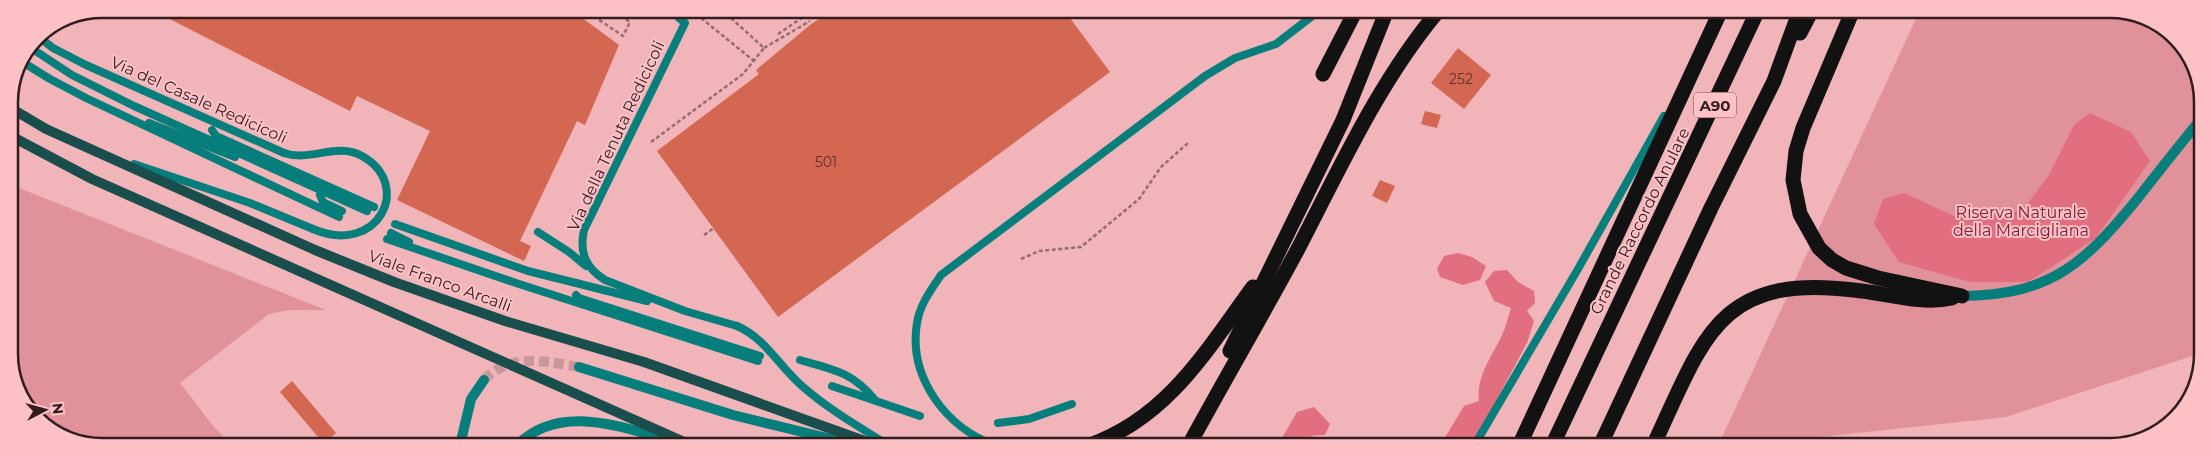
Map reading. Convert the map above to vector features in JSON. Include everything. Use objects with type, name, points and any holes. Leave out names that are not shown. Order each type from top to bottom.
[{"type":"highway","points":[[1323,74],[1352,18]]},
{"type":"highway","points":[[1187,438],[1342,120],[1384,18]]},
{"type":"highway","points":[[1193,438],[1297,250],[1363,125],[1402,59],[1433,18]]},
{"type":"highway","name":"Grande Raccordo Anulare","points":[[1523,438],[1717,18]]},
{"type":"highway","name":"Grande Raccordo Anulare","points":[[1556,438],[1594,355],[1671,199],[1754,18]]},
{"type":"highway","points":[[1774,81],[1797,18]]},
{"type":"highway","points":[[1604,438],[1711,208],[1808,18]]},
{"type":"highway","points":[[1850,18],[1803,128],[1796,151],[1793,180],[1800,214],[1818,248],[1832,260],[1846,268],[1878,278],[1962,296]]},
{"type":"highway","points":[[1108,438],[1121,433],[1148,414],[1170,395],[1190,373],[1274,258]]},
{"type":"highway","points":[[1657,438],[1690,368],[1709,336],[1728,315],[1753,298],[1776,290],[1809,288],[1852,289],[1922,300],[1962,296]]},
{"type":"main road","name":"Viale Franco Arcalli","points":[[18,112],[46,129],[306,246],[394,282],[505,321],[669,371],[856,438]]},
{"type":"main road","points":[[18,140],[100,183],[675,438]]},
{"type":"street","points":[[1962,296],[2010,293],[2053,277],[2078,262],[2105,238],[2194,127]]},
{"type":"street","points":[[580,367],[733,415],[827,438]]},
{"type":"street","points":[[462,438],[471,399],[484,380]]},
{"type":"street","points":[[528,438],[544,427],[560,422],[578,420],[659,438]]},
{"type":"lane","points":[[975,438],[956,424],[938,404],[924,381],[917,347],[917,323],[923,302],[941,275],[1205,76],[1235,58],[1276,44],[1310,18]]},
{"type":"lane","name":"Via della Tenuta Redicicoli","points":[[595,274],[582,254],[581,242],[584,230],[674,45],[682,20]]},
{"type":"lane","points":[[1479,438],[1578,270],[1708,38]]},
{"type":"lane","name":"Via del Casale Redicicoli","points":[[43,41],[86,65],[284,153],[299,157],[339,150],[354,152],[370,161],[383,178],[386,193],[385,208],[377,220],[366,230],[346,237],[332,235],[250,203],[100,153]]},
{"type":"lane","points":[[35,51],[94,87],[367,211]]},
{"type":"lane","points":[[28,63],[58,80],[66,80]]},
{"type":"lane","points":[[28,63],[50,79],[118,113],[341,214],[323,202],[320,195]]},
{"type":"lane","points":[[118,113],[152,123],[235,157]]},
{"type":"lane","points":[[212,130],[216,136],[374,208]]},
{"type":"lane","points":[[395,224],[528,271],[737,326],[760,340],[789,374],[811,393],[878,438]]},
{"type":"lane","points":[[538,232],[569,252],[595,274],[617,285],[684,311]]},
{"type":"lane","points":[[389,236],[413,247],[528,287],[759,358],[580,298],[576,295]]},
{"type":"lane","points":[[800,360],[844,372],[867,390],[876,401]]},
{"type":"lane","points":[[832,386],[920,416]]},
{"type":"lane","points":[[998,423],[1029,419],[1072,404]]},
{"type":"path","points":[[597,18],[623,36],[630,22],[624,18]]},
{"type":"path","points":[[701,18],[754,61]]},
{"type":"path","points":[[731,18],[764,48]]},
{"type":"path","points":[[778,34],[802,18]]},
{"type":"path","points":[[650,142],[743,74],[764,48],[810,21]]},
{"type":"path","points":[[1022,260],[1039,251],[1081,246],[1139,199],[1161,167],[1188,143]]},
{"type":"path","points":[[704,235],[714,228]]},
{"type":"green space","name":"Riserva Naturale della Marcigliana","points":[[1916,18],[2126,19],[2147,26],[2169,42],[2185,64],[2192,85],[2194,102],[2194,355],[2006,417],[1810,438],[1722,438]]},
{"type":"green space","points":[[2090,113],[2131,132],[2150,161],[2096,238],[2028,282],[1970,282],[1899,262],[1874,224],[1883,199],[1904,193],[1956,217],[2022,211],[2049,175],[2074,125]]},
{"type":"green space","points":[[18,188],[326,310],[289,310],[269,314],[180,383],[224,438],[102,438],[85,436],[64,429],[50,420],[35,405],[26,391],[19,370]]},
{"type":"green space","points":[[1458,253],[1472,257],[1486,266],[1480,280],[1463,285],[1440,277],[1437,269],[1444,256]]},
{"type":"green space","points":[[1507,270],[1518,282],[1534,291],[1535,303],[1527,311],[1534,321],[1527,343],[1476,438],[1445,438],[1464,406],[1479,401],[1482,375],[1503,332],[1511,308],[1494,301],[1485,282],[1494,271]]},
{"type":"green space","points":[[1314,407],[1330,424],[1325,435],[1308,438],[1282,438],[1297,412]]},
{"type":"building","points":[[168,18],[582,18],[619,45],[585,125],[577,121],[520,241],[531,246],[524,261],[397,200],[430,131],[357,96],[350,111]]},
{"type":"building","points":[[820,18],[1070,18],[1110,72],[778,317],[657,151],[759,74],[756,70]]},
{"type":"building","points":[[1458,48],[1491,75],[1464,109],[1431,83]]},
{"type":"building","points":[[1425,111],[1441,115],[1437,128],[1421,124]]},
{"type":"building","points":[[1380,180],[1395,186],[1387,203],[1372,196]]},
{"type":"building","points":[[292,381],[336,433],[331,438],[319,438],[280,392]]},
{"type":"tunnel","points":[[484,380],[494,371],[517,362],[541,361],[579,367]]}]
